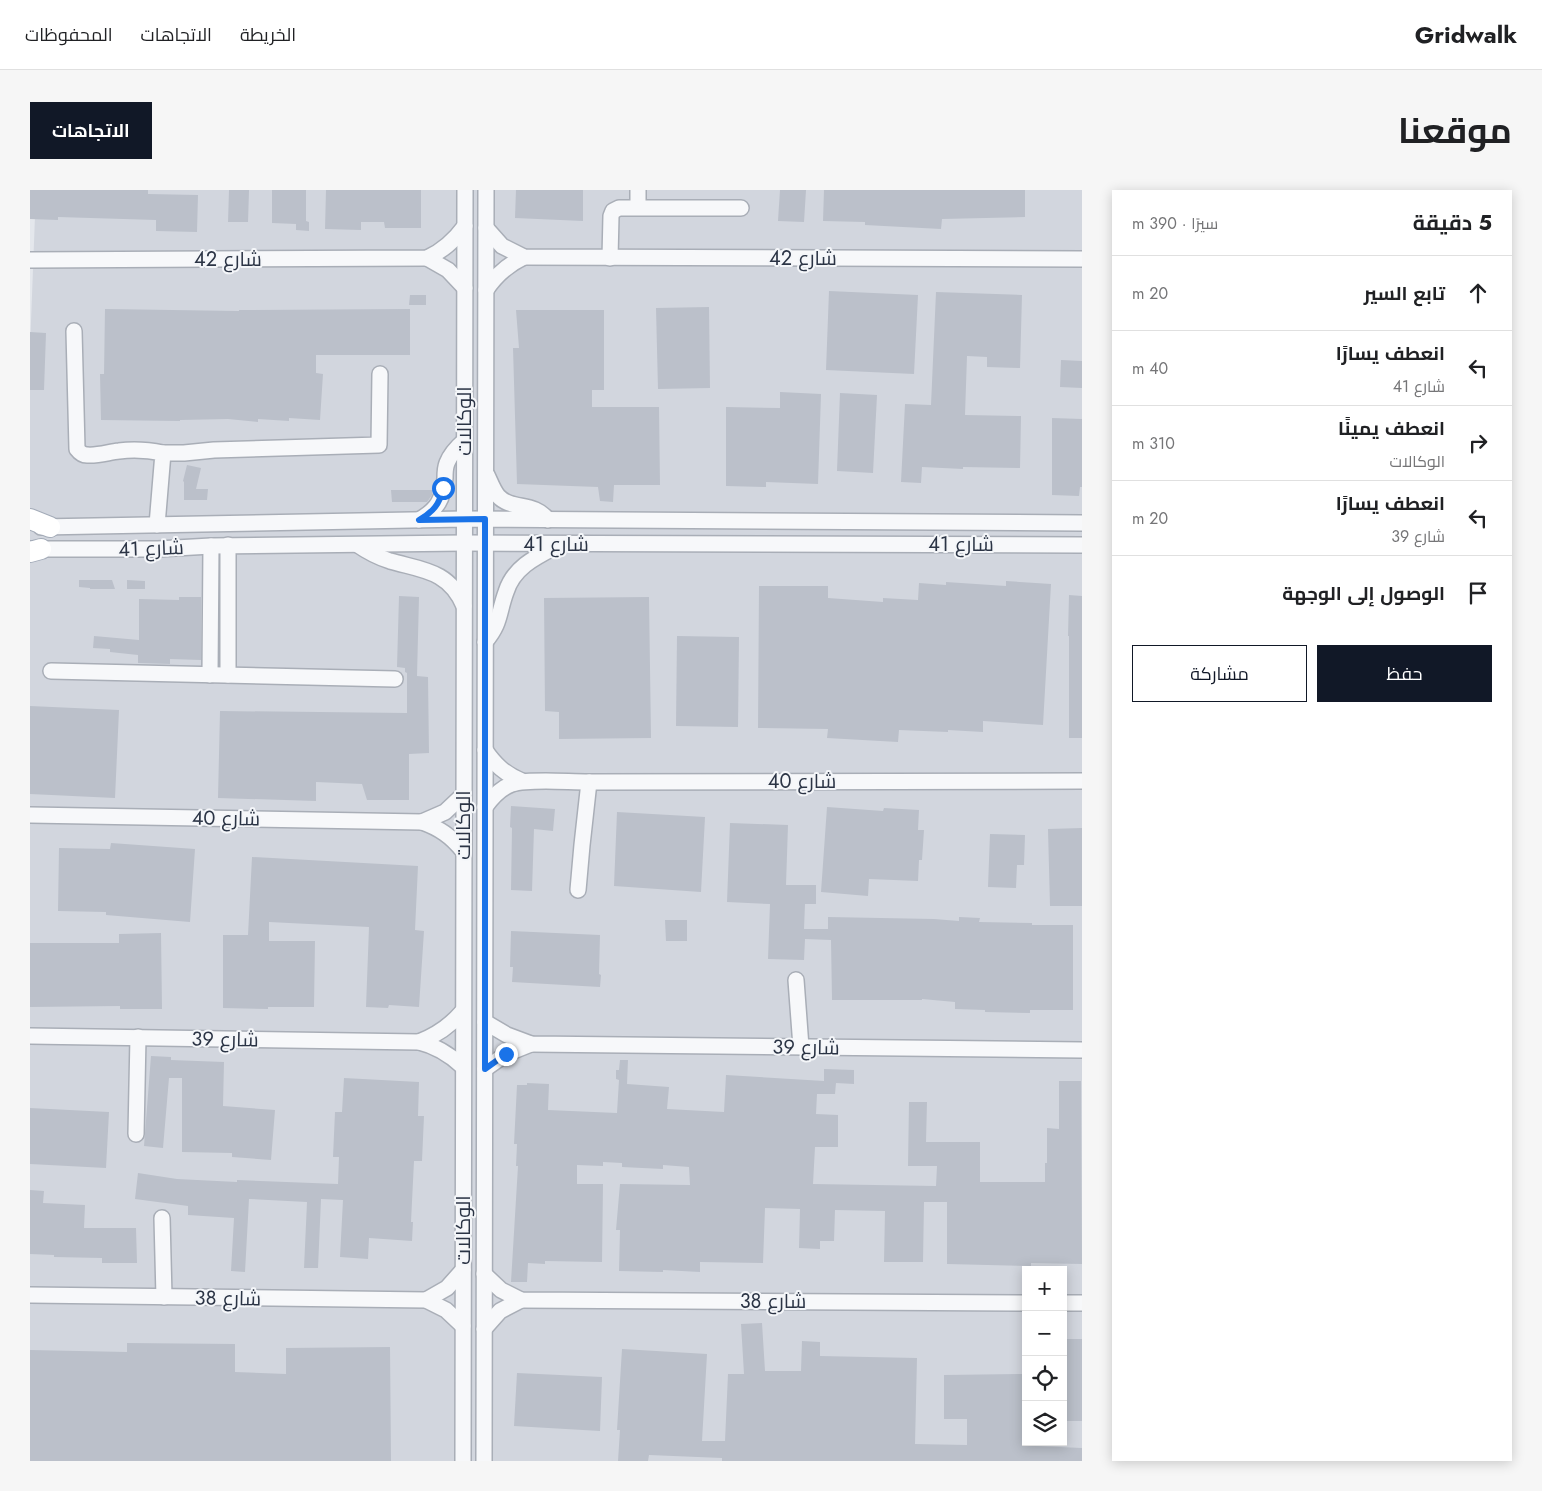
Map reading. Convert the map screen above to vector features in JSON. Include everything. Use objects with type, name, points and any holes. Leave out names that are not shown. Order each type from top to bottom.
[{"type":"main road","points":[[30,519],[40,527]]},
{"type":"street","name":"الوكالات","points":[[463,1461],[462,1012],[465,190]]},
{"type":"street","name":"الوكالات","points":[[484,1461],[486,190]]},
{"type":"street","points":[[638,190],[638,207]]},
{"type":"street","points":[[610,258],[611,216],[613,211],[619,208],[741,208]]},
{"type":"street","name":"شارع 42","points":[[30,260],[426,258],[449,246],[465,226]]},
{"type":"street","name":"شارع 42","points":[[486,228],[502,246],[524,257],[1082,259]]},
{"type":"street","points":[[486,290],[492,279],[502,270],[524,257]]},
{"type":"street","name":"شارع 42","points":[[426,258],[448,270],[465,288]]},
{"type":"street","points":[[74,331],[77,449],[80,453],[86,455],[121,450],[184,453],[214,450],[380,445],[380,374]]},
{"type":"street","points":[[419,520],[438,504],[442,496],[448,461],[457,447],[464,441]]},
{"type":"street","points":[[157,525],[163,452]]},
{"type":"street","points":[[485,470],[495,492],[502,500],[539,510],[548,520]]},
{"type":"street","name":"شارع 41","points":[[40,527],[464,519],[1082,524]]},
{"type":"street","name":"شارع 41","points":[[34,550],[158,549],[228,545],[464,543],[1082,544]]},
{"type":"street","points":[[357,544],[378,557],[432,572],[455,590],[464,606]]},
{"type":"street","points":[[485,642],[498,623],[505,593],[514,576],[527,563],[562,544]]},
{"type":"street","points":[[1064,544],[1082,555]]},
{"type":"street","points":[[228,545],[228,675]]},
{"type":"street","points":[[210,675],[211,546]]},
{"type":"street","points":[[210,644],[228,645]]},
{"type":"street","points":[[51,671],[395,679]]},
{"type":"street","name":"شارع 40","points":[[485,750],[500,769],[522,781]]},
{"type":"street","name":"شارع 40","points":[[485,807],[500,790],[522,781],[1082,781]]},
{"type":"street","points":[[578,890],[589,782]]},
{"type":"street","name":"شارع 40","points":[[422,822],[445,812],[463,795]]},
{"type":"street","name":"شارع 40","points":[[30,815],[422,822],[432,825],[449,836],[463,851]]},
{"type":"street","points":[[796,980],[801,1047]]},
{"type":"street","name":"شارع 39","points":[[419,1042],[439,1033],[462,1012]]},
{"type":"street","name":"شارع 39","points":[[485,1022],[506,1035],[530,1044],[1082,1050]]},
{"type":"street","name":"شارع 39","points":[[30,1036],[419,1042],[429,1044],[447,1053],[462,1066]]},
{"type":"street","points":[[136,1134],[138,1037]]},
{"type":"street","name":"شارع 39","points":[[485,1069],[506,1054],[530,1044]]},
{"type":"street","points":[[162,1218],[164,1297]]},
{"type":"street","points":[[426,1300],[447,1288],[463,1270]]},
{"type":"street","name":"شارع 38","points":[[484,1274],[501,1290],[521,1300],[1022,1303]]},
{"type":"street","name":"شارع 38","points":[[30,1295],[426,1300],[446,1310],[463,1326]]},
{"type":"street","name":"شارع 38","points":[[484,1329],[500,1311],[521,1300]]},
{"type":"street","points":[[1067,1303],[1082,1303]]},
{"type":"shaded area","points":[[36,190],[1082,190],[1082,1461],[30,1461],[30,348]]},
{"type":"building","points":[[30,190],[148,190],[148,194],[198,195],[197,232],[156,231],[156,220],[58,217],[58,220],[30,219]]},
{"type":"building","points":[[229,190],[249,190],[248,222],[228,222]]},
{"type":"building","points":[[272,190],[306,190],[306,221],[309,222],[309,231],[296,230],[296,224],[272,223]]},
{"type":"building","points":[[326,190],[421,190],[421,228],[385,228],[384,222],[361,222],[361,230],[325,229]]},
{"type":"building","points":[[516,190],[583,190],[583,221],[515,218]]},
{"type":"building","points":[[780,190],[806,190],[804,222],[778,221]]},
{"type":"building","points":[[824,190],[1025,190],[1025,217],[942,219],[941,229],[865,225],[865,222],[823,221]]},
{"type":"building","points":[[829,291],[918,295],[914,374],[826,370]]},
{"type":"building","points":[[936,292],[1022,295],[1020,368],[987,367],[987,357],[967,356],[965,415],[1021,416],[1020,468],[963,467],[963,469],[922,467],[921,483],[901,482],[905,404],[931,405]]},
{"type":"building","points":[[410,295],[426,295],[426,305],[409,305]]},
{"type":"building","points":[[709,307],[710,388],[658,389],[656,308]]},
{"type":"building","points":[[105,309],[239,311],[410,309],[410,355],[316,355],[316,373],[323,374],[320,420],[258,419],[258,422],[228,419],[180,421],[101,420],[100,374],[104,374]]},
{"type":"building","points":[[516,310],[604,310],[604,390],[592,390],[592,407],[659,407],[660,485],[614,485],[613,502],[600,501],[598,487],[517,484],[513,348],[519,348]]},
{"type":"building","points":[[30,332],[46,333],[44,390],[30,390]]},
{"type":"building","points":[[1061,360],[1082,361],[1082,388],[1060,387]]},
{"type":"building","points":[[780,392],[821,394],[818,484],[766,482],[766,487],[726,486],[726,407],[780,408]]},
{"type":"building","points":[[840,393],[877,395],[873,473],[837,471]]},
{"type":"building","points":[[1052,418],[1082,419],[1082,487],[1080,487],[1079,496],[1052,495]]},
{"type":"building","points":[[187,465],[201,468],[196,489],[208,489],[207,500],[184,500],[183,481]]},
{"type":"building","points":[[391,490],[432,490],[432,495],[427,502],[392,502]]},
{"type":"building","points":[[79,580],[112,580],[115,589],[79,587]]},
{"type":"building","points":[[127,580],[145,581],[145,589],[127,589]]},
{"type":"building","points":[[1006,581],[1051,584],[1043,725],[983,721],[983,732],[899,730],[898,742],[827,738],[828,729],[758,728],[759,586],[828,586],[828,598],[883,602],[883,598],[918,600],[919,583],[946,585],[946,582],[1006,586]]},
{"type":"building","points":[[1069,595],[1082,596],[1082,738],[1069,738]]},
{"type":"building","points":[[399,596],[419,597],[417,676],[428,677],[429,753],[409,754],[409,800],[367,800],[362,784],[316,782],[316,801],[218,798],[220,711],[407,713],[407,673],[405,668],[397,667]]},
{"type":"building","points":[[179,597],[201,597],[201,660],[170,659],[170,664],[138,663],[138,655],[110,652],[110,649],[93,648],[94,636],[139,640],[139,599],[179,600]]},
{"type":"building","points":[[649,597],[651,738],[559,739],[559,712],[545,711],[544,598]]},
{"type":"building","points":[[677,636],[739,637],[738,727],[676,726]]},
{"type":"building","points":[[30,706],[119,710],[115,798],[30,794]]},
{"type":"building","points":[[511,806],[555,809],[553,831],[534,829],[532,891],[511,890]]},
{"type":"building","points":[[827,807],[883,811],[884,808],[919,810],[918,830],[924,830],[922,860],[919,860],[918,881],[869,879],[868,896],[821,892]]},
{"type":"building","points":[[617,812],[705,817],[701,892],[614,886]]},
{"type":"building","points":[[730,823],[788,825],[786,885],[816,885],[816,904],[805,904],[804,929],[828,929],[828,917],[959,921],[959,917],[980,918],[979,922],[1073,925],[1073,1010],[1030,1010],[1030,1013],[985,1012],[985,1010],[955,1009],[955,1002],[922,999],[832,1000],[831,940],[805,939],[804,960],[768,959],[770,904],[727,902]]},
{"type":"building","points":[[1082,828],[1082,906],[1050,906],[1048,829]]},
{"type":"building","points":[[990,834],[1025,835],[1024,865],[1017,865],[1016,888],[988,887]]},
{"type":"building","points":[[111,843],[195,849],[190,922],[106,915],[106,912],[58,911],[59,848],[110,849]]},
{"type":"building","points":[[252,857],[418,866],[415,930],[424,931],[419,1007],[389,1005],[388,1008],[366,1007],[369,927],[269,922],[269,941],[315,941],[314,1007],[223,1008],[223,935],[248,935]]},
{"type":"building","points":[[665,920],[687,920],[687,941],[666,941]]},
{"type":"building","points":[[511,931],[600,935],[600,987],[512,982],[513,967],[510,967]]},
{"type":"building","points":[[161,933],[162,1009],[120,1009],[120,1006],[30,1007],[30,943],[119,943],[119,934]]},
{"type":"building","points":[[151,1056],[171,1057],[171,1060],[224,1062],[223,1106],[275,1110],[271,1160],[232,1157],[232,1153],[182,1152],[182,1078],[169,1078],[163,1148],[144,1146]]},
{"type":"building","points":[[620,1060],[628,1060],[627,1084],[669,1087],[667,1109],[724,1112],[726,1075],[824,1081],[824,1069],[854,1070],[854,1084],[836,1083],[835,1094],[817,1094],[816,1114],[838,1115],[838,1147],[815,1147],[813,1184],[936,1186],[937,1166],[908,1166],[909,1102],[927,1102],[926,1142],[980,1142],[980,1182],[1045,1182],[1047,1128],[1059,1129],[1059,1081],[1081,1081],[1082,1264],[1031,1263],[1031,1266],[947,1264],[947,1202],[924,1202],[923,1262],[884,1262],[885,1211],[835,1210],[834,1241],[820,1241],[820,1249],[799,1248],[800,1209],[765,1208],[763,1263],[700,1262],[700,1272],[663,1270],[663,1272],[619,1271],[620,1230],[616,1230],[620,1184],[690,1185],[689,1167],[663,1165],[663,1169],[622,1167],[622,1163],[603,1162],[603,1166],[577,1165],[577,1184],[603,1184],[602,1262],[545,1261],[545,1264],[528,1263],[527,1282],[511,1282],[518,1166],[516,1166],[517,1144],[514,1144],[517,1085],[527,1085],[527,1083],[549,1084],[548,1110],[617,1113],[619,1080],[616,1079],[616,1070],[619,1070]]},
{"type":"building","points":[[344,1078],[419,1082],[418,1116],[424,1116],[422,1161],[414,1161],[412,1241],[369,1238],[368,1259],[340,1257],[343,1200],[321,1199],[318,1268],[304,1268],[307,1202],[249,1199],[245,1272],[231,1271],[234,1218],[188,1215],[188,1206],[135,1199],[138,1173],[177,1179],[338,1184],[339,1157],[333,1157],[335,1112],[342,1112]]},
{"type":"building","points":[[30,1108],[109,1112],[106,1168],[30,1164]]},
{"type":"building","points":[[30,1190],[44,1191],[43,1203],[85,1205],[84,1228],[136,1228],[137,1263],[102,1263],[102,1258],[54,1257],[54,1255],[30,1254]]},
{"type":"building","points":[[762,1323],[765,1371],[801,1371],[802,1341],[820,1342],[820,1356],[917,1358],[915,1444],[967,1445],[967,1419],[944,1419],[944,1375],[1022,1374],[1022,1446],[1082,1448],[1082,1461],[722,1461],[722,1458],[649,1455],[648,1461],[618,1461],[620,1430],[617,1430],[622,1349],[707,1354],[702,1441],[725,1441],[728,1374],[744,1374],[741,1324]]},
{"type":"building","points":[[1067,1339],[1082,1339],[1082,1421],[1067,1421]]},
{"type":"building","points":[[127,1343],[235,1344],[235,1372],[286,1374],[286,1348],[390,1347],[391,1461],[30,1461],[30,1350],[127,1352]]},
{"type":"building","points":[[517,1373],[602,1377],[600,1431],[514,1426]]},
{"type":"route","points":[[443,488],[438,504],[427,516],[419,520],[485,519],[485,1069],[506,1054]]}]
